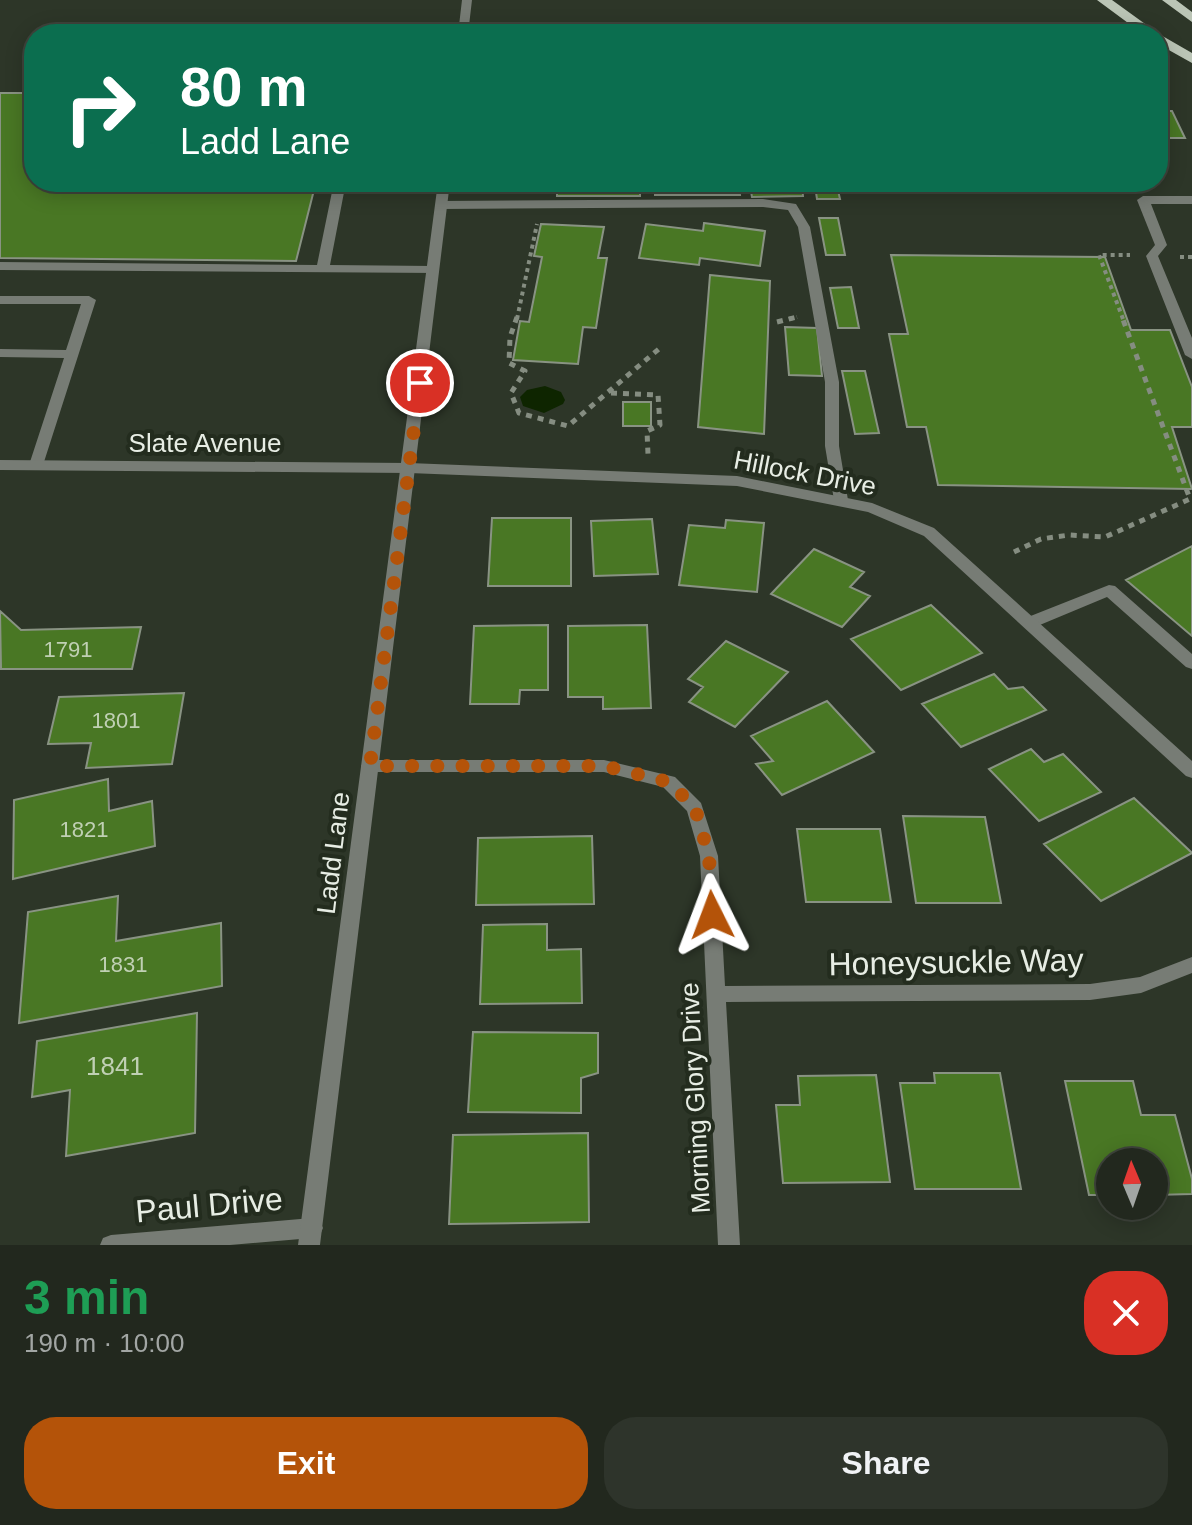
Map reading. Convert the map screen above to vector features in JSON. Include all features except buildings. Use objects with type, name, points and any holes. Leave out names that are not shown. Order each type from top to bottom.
[{"type":"main road","points":[[1103,0],[1138,24]]},
{"type":"main road","points":[[1168,0],[1192,18]]},
{"type":"main road","points":[[1168,44],[1192,59]]},
{"type":"street","points":[[464,24],[467,0]]},
{"type":"street","points":[[323,268],[338,192]]},
{"type":"street","name":"Ladd Lane","points":[[310,1237],[443,192]]},
{"type":"street","points":[[1192,200],[1143,200],[1161,245],[1152,256],[1192,355]]},
{"type":"street","points":[[442,205],[763,203],[792,207],[804,227],[832,382],[832,446],[841,500]]},
{"type":"street","points":[[0,266],[433,270]]},
{"type":"street","points":[[0,300],[89,300],[36,465]]},
{"type":"street","points":[[0,353],[72,354]]},
{"type":"street","name":"Slate Avenue","points":[[0,465],[409,468]]},
{"type":"street","name":"Hillock Drive","points":[[409,468],[737,481],[872,508],[929,532],[1190,766]]},
{"type":"street","points":[[1029,623],[1109,590],[1192,663]]},
{"type":"street","name":"Morning Glory Drive","points":[[370,766],[604,766],[669,782],[695,808],[709,856],[729,1245]]},
{"type":"street","name":"Honeysuckle Way","points":[[716,994],[1090,992],[1141,985],[1192,965]]},
{"type":"street","name":"Paul Drive","points":[[111,1245],[310,1237]]},
{"type":"path","points":[[539,216],[522,304],[510,337],[509,363],[525,371],[511,393],[519,413],[568,426],[660,348]]},
{"type":"path","points":[[1014,552],[1041,539],[1069,535],[1105,537],[1190,499],[1099,255],[1192,257]]},
{"type":"path","points":[[777,322],[797,317],[795,302]]},
{"type":"path","points":[[610,393],[658,395],[660,425],[647,431],[649,477]]},
{"type":"shaded area","points":[[545,386],[561,392],[565,400],[563,404],[544,413],[523,406],[520,397],[527,390]]},
{"type":"route","points":[[420,383],[370,766],[604,766],[669,782],[695,808],[709,856],[712,915]]}]
